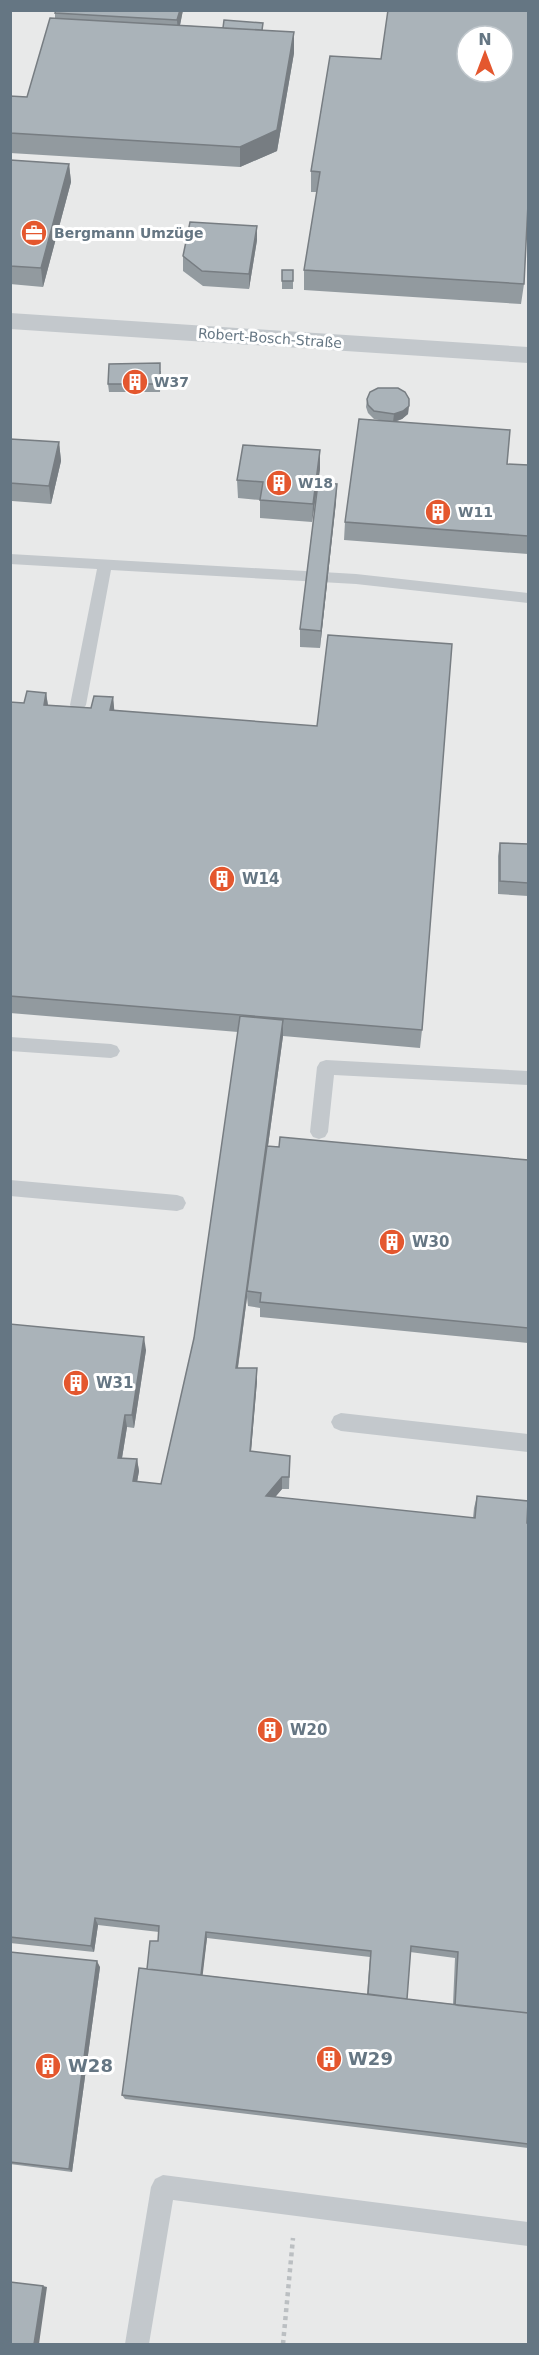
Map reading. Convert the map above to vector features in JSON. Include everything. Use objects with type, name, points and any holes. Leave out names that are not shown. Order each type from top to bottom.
[{"type":"street","name":"Robert-Bosch-Straße","points":[[10,321],[528,356]]},
{"type":"lane","points":[[10,558],[356,579],[528,598]]},
{"type":"lane","points":[[78,705],[105,564]]},
{"type":"lane","points":[[10,1044],[111,1051]]},
{"type":"lane","points":[[318,1131],[326,1067],[528,1078]]},
{"type":"lane","points":[[10,1188],[177,1203]]},
{"type":"lane","points":[[341,1422],[528,1443]]},
{"type":"lane","points":[[137,2344],[163,2187],[528,2234]]},
{"type":"path","points":[[283,2344],[297,2205]]},
{"type":"shaded area","points":[[11,11],[528,11],[528,2344],[11,2344]]},
{"type":"building","points":[[56,10],[180,10],[177,20],[55,13]]},
{"type":"building","points":[[388,10],[528,10],[528,204],[524,284],[304,270],[320,172],[311,171],[330,56],[381,59]]},
{"type":"building","points":[[50,18],[294,32],[277,130],[240,147],[10,133],[10,96],[27,97]]},
{"type":"building","points":[[224,20],[263,23],[262,30],[223,28]]},
{"type":"building","name":"Bergmann Umzüge","points":[[10,160],[69,164],[41,268],[10,266]]},
{"type":"building","points":[[190,222],[257,226],[249,274],[202,271],[183,256]]},
{"type":"building","points":[[282,270],[293,270],[293,281],[282,281]]},
{"type":"building","points":[[160,363],[160,384],[108,384],[109,364]]},
{"type":"building","points":[[378,388],[398,388],[405,392],[409,399],[409,406],[394,414],[374,411],[368,405],[367,399],[370,392]]},
{"type":"building","name":"W11","points":[[359,419],[510,430],[507,464],[528,465],[528,536],[345,522]]},
{"type":"building","points":[[10,439],[59,442],[49,486],[10,483]]},
{"type":"building","name":"W18","points":[[243,445],[320,450],[313,504],[260,500],[263,482],[237,480]]},
{"type":"building","points":[[318,483],[337,484],[321,631],[300,629]]},
{"type":"building","name":"W14","points":[[328,635],[452,644],[422,1030],[10,996],[10,702],[24,703],[27,691],[46,693],[44,705],[91,708],[94,696],[113,697],[110,710],[317,726]]},
{"type":"building","points":[[500,843],[528,844],[528,883],[500,881]]},
{"type":"building","name":"W20","points":[[240,1016],[283,1020],[236,1368],[257,1368],[250,1451],[290,1456],[289,1477],[282,1477],[266,1496],[475,1518],[477,1496],[528,1501],[528,2013],[455,2005],[458,1952],[411,1946],[407,1999],[368,1994],[371,1951],[206,1932],[201,1975],[147,1969],[150,1941],[158,1941],[159,1926],[95,1918],[91,1946],[10,1937],[10,1324],[144,1337],[132,1415],[125,1415],[118,1458],[137,1459],[133,1481],[161,1484],[194,1338]]},
{"type":"building","name":"W30","points":[[280,1137],[528,1160],[528,1328],[260,1302],[261,1293],[247,1291],[267,1146],[279,1147]]},
{"type":"building","name":"W28","points":[[10,1952],[97,1961],[69,2169],[10,2162]]},
{"type":"building","name":"W29","points":[[139,1968],[528,2013],[528,2144],[122,2095]]},
{"type":"building","points":[[10,2282],[43,2286],[34,2344],[10,2344]]},
{"type":"place","name":"Bergmann Umzüge","points":[[34,233]]},
{"type":"place","name":"W37","points":[[135,382]]},
{"type":"place","name":"W18","points":[[279,483]]},
{"type":"place","name":"W11","points":[[438,512]]},
{"type":"place","name":"W14","points":[[222,879]]},
{"type":"place","name":"W30","points":[[392,1242]]},
{"type":"place","name":"W31","points":[[76,1383]]},
{"type":"place","name":"W20","points":[[270,1730]]},
{"type":"place","name":"W29","points":[[329,2059]]},
{"type":"place","name":"W28","points":[[48,2066]]}]
